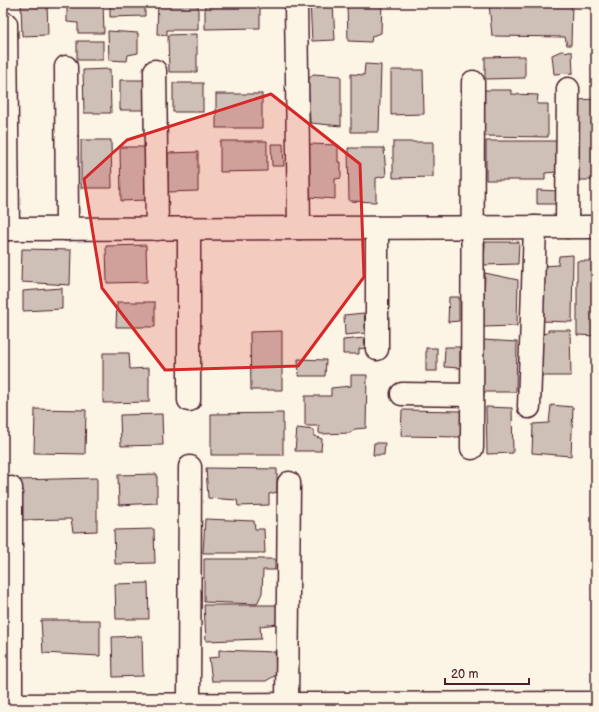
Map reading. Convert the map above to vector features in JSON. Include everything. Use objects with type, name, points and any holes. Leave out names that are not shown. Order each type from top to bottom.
[{"type":"street","points":[[296,3],[299,228]]},
{"type":"street","points":[[6,24],[6,229],[596,227]]},
{"type":"street","points":[[66,67],[67,228]]},
{"type":"street","points":[[155,70],[158,228]]},
{"type":"street","points":[[472,448],[473,82]]},
{"type":"street","points":[[567,227],[568,89]]},
{"type":"street","points":[[529,407],[535,227]]},
{"type":"street","points":[[189,228],[189,400]]},
{"type":"street","points":[[377,228],[377,349]]},
{"type":"street","points":[[402,394],[472,395]]},
{"type":"street","points":[[189,704],[190,467]]},
{"type":"street","points":[[287,704],[289,483]]},
{"type":"street","points":[[11,488],[8,706],[189,704],[492,706],[596,703]]},
{"type":"highlighted area","points":[[271,94],[360,164],[364,277],[298,366],[165,370],[102,288],[84,179],[127,140]]},
{"type":"building","points":[[21,3],[47,3],[48,35],[22,36]]},
{"type":"building","points":[[67,3],[103,3],[104,33],[78,33],[78,23],[67,22]]},
{"type":"building","points":[[110,3],[145,3],[145,16],[110,17]]},
{"type":"building","points":[[158,3],[198,3],[198,30],[167,30],[167,35],[157,34]]},
{"type":"building","points":[[205,3],[260,3],[260,28],[205,29]]},
{"type":"building","points":[[310,3],[333,3],[335,40],[312,41]]},
{"type":"building","points":[[347,3],[382,3],[381,33],[372,36],[371,42],[348,41]]},
{"type":"building","points":[[489,3],[572,3],[571,45],[567,45],[565,37],[492,36]]},
{"type":"building","points":[[108,31],[138,33],[138,53],[128,55],[127,61],[109,60]]},
{"type":"building","points":[[197,34],[197,72],[169,72],[168,35]]},
{"type":"building","points":[[77,41],[103,41],[103,60],[77,60]]},
{"type":"building","points":[[561,51],[572,52],[573,73],[554,74],[552,55]]},
{"type":"building","points":[[525,56],[525,78],[485,79],[485,57]]},
{"type":"building","points":[[365,64],[381,65],[379,132],[351,132],[351,74],[364,75]]},
{"type":"building","points":[[110,69],[111,113],[84,113],[83,70]]},
{"type":"building","points":[[391,70],[423,70],[424,114],[391,115]]},
{"type":"building","points":[[313,74],[341,76],[341,126],[310,123],[308,80]]},
{"type":"building","points":[[120,80],[151,80],[152,110],[120,110]]},
{"type":"building","points":[[173,83],[203,83],[203,112],[173,112]]},
{"type":"building","points":[[484,90],[511,90],[511,94],[538,95],[537,104],[548,104],[548,137],[483,136]]},
{"type":"building","points":[[216,94],[262,94],[262,128],[216,128]]},
{"type":"building","points":[[596,99],[596,180],[578,180],[577,100]]},
{"type":"building","points":[[81,140],[111,140],[112,188],[81,188]]},
{"type":"building","points":[[220,141],[267,141],[267,171],[220,172]]},
{"type":"building","points":[[486,141],[557,141],[557,172],[545,173],[545,180],[486,180]]},
{"type":"building","points":[[393,142],[433,142],[433,177],[393,178]]},
{"type":"building","points":[[271,144],[283,144],[284,166],[272,166]]},
{"type":"building","points":[[309,144],[338,145],[338,162],[341,162],[341,178],[335,179],[335,199],[309,197]]},
{"type":"building","points":[[120,147],[146,147],[147,200],[121,201]]},
{"type":"building","points":[[348,148],[384,148],[386,176],[376,178],[376,202],[349,201]]},
{"type":"building","points":[[198,152],[198,191],[168,192],[168,153]]},
{"type":"building","points":[[537,190],[558,191],[558,204],[537,204]]},
{"type":"building","points":[[485,242],[519,242],[518,264],[484,265]]},
{"type":"building","points":[[146,245],[147,282],[107,283],[106,246]]},
{"type":"building","points":[[22,249],[71,250],[70,285],[21,282]]},
{"type":"building","points":[[573,255],[572,322],[541,321],[542,266],[558,265],[559,256]]},
{"type":"building","points":[[577,261],[596,261],[596,336],[577,335]]},
{"type":"building","points":[[485,273],[518,280],[517,326],[483,327]]},
{"type":"building","points":[[62,288],[62,309],[23,311],[23,291]]},
{"type":"building","points":[[449,297],[459,297],[459,321],[448,322]]},
{"type":"building","points":[[117,302],[155,302],[155,327],[116,327]]},
{"type":"building","points":[[364,313],[366,333],[345,335],[344,315]]},
{"type":"building","points":[[548,330],[570,330],[571,376],[542,376],[539,374],[540,334],[548,333]]},
{"type":"building","points":[[282,331],[282,390],[251,390],[250,332]]},
{"type":"building","points":[[364,338],[365,348],[359,349],[359,354],[343,354],[343,340]]},
{"type":"building","points":[[483,340],[517,342],[516,392],[482,392]]},
{"type":"building","points":[[445,347],[460,347],[460,368],[444,367]]},
{"type":"building","points":[[426,348],[437,348],[437,371],[426,371]]},
{"type":"building","points":[[103,353],[129,353],[130,369],[149,368],[149,402],[103,403]]},
{"type":"building","points":[[298,359],[326,360],[325,376],[299,376]]},
{"type":"building","points":[[351,375],[367,375],[366,428],[355,429],[350,433],[321,434],[319,433],[319,426],[305,426],[305,396],[331,396],[331,388],[351,386]]},
{"type":"building","points":[[551,405],[573,407],[571,456],[532,453],[533,424],[549,423]]},
{"type":"building","points":[[486,407],[512,408],[513,453],[487,454]]},
{"type":"building","points":[[35,409],[86,410],[85,454],[34,453]]},
{"type":"building","points":[[402,410],[462,411],[461,437],[401,436]]},
{"type":"building","points":[[283,413],[283,455],[211,455],[211,414]]},
{"type":"building","points":[[162,414],[163,445],[121,446],[120,415]]},
{"type":"building","points":[[297,428],[314,430],[314,436],[322,439],[321,451],[295,451]]},
{"type":"building","points":[[374,443],[385,443],[384,455],[373,455]]},
{"type":"building","points":[[206,468],[277,469],[277,492],[269,494],[269,505],[238,506],[237,500],[208,498]]},
{"type":"building","points":[[157,474],[157,503],[119,505],[118,475]]},
{"type":"building","points":[[97,478],[97,531],[73,532],[71,519],[19,520],[17,480]]},
{"type":"building","points":[[205,519],[254,521],[255,529],[264,529],[265,553],[203,553]]},
{"type":"building","points":[[154,529],[155,563],[115,564],[114,530]]},
{"type":"building","points":[[204,559],[275,559],[275,570],[263,570],[262,593],[257,604],[204,602]]},
{"type":"building","points":[[148,583],[149,619],[116,619],[115,584]]},
{"type":"building","points":[[204,605],[277,605],[277,624],[260,626],[261,639],[206,641]]},
{"type":"building","points":[[41,620],[100,620],[100,656],[43,653]]},
{"type":"building","points":[[142,636],[143,676],[113,677],[112,637]]},
{"type":"building","points":[[219,650],[275,652],[276,675],[266,681],[212,681],[209,658],[219,657]]}]
